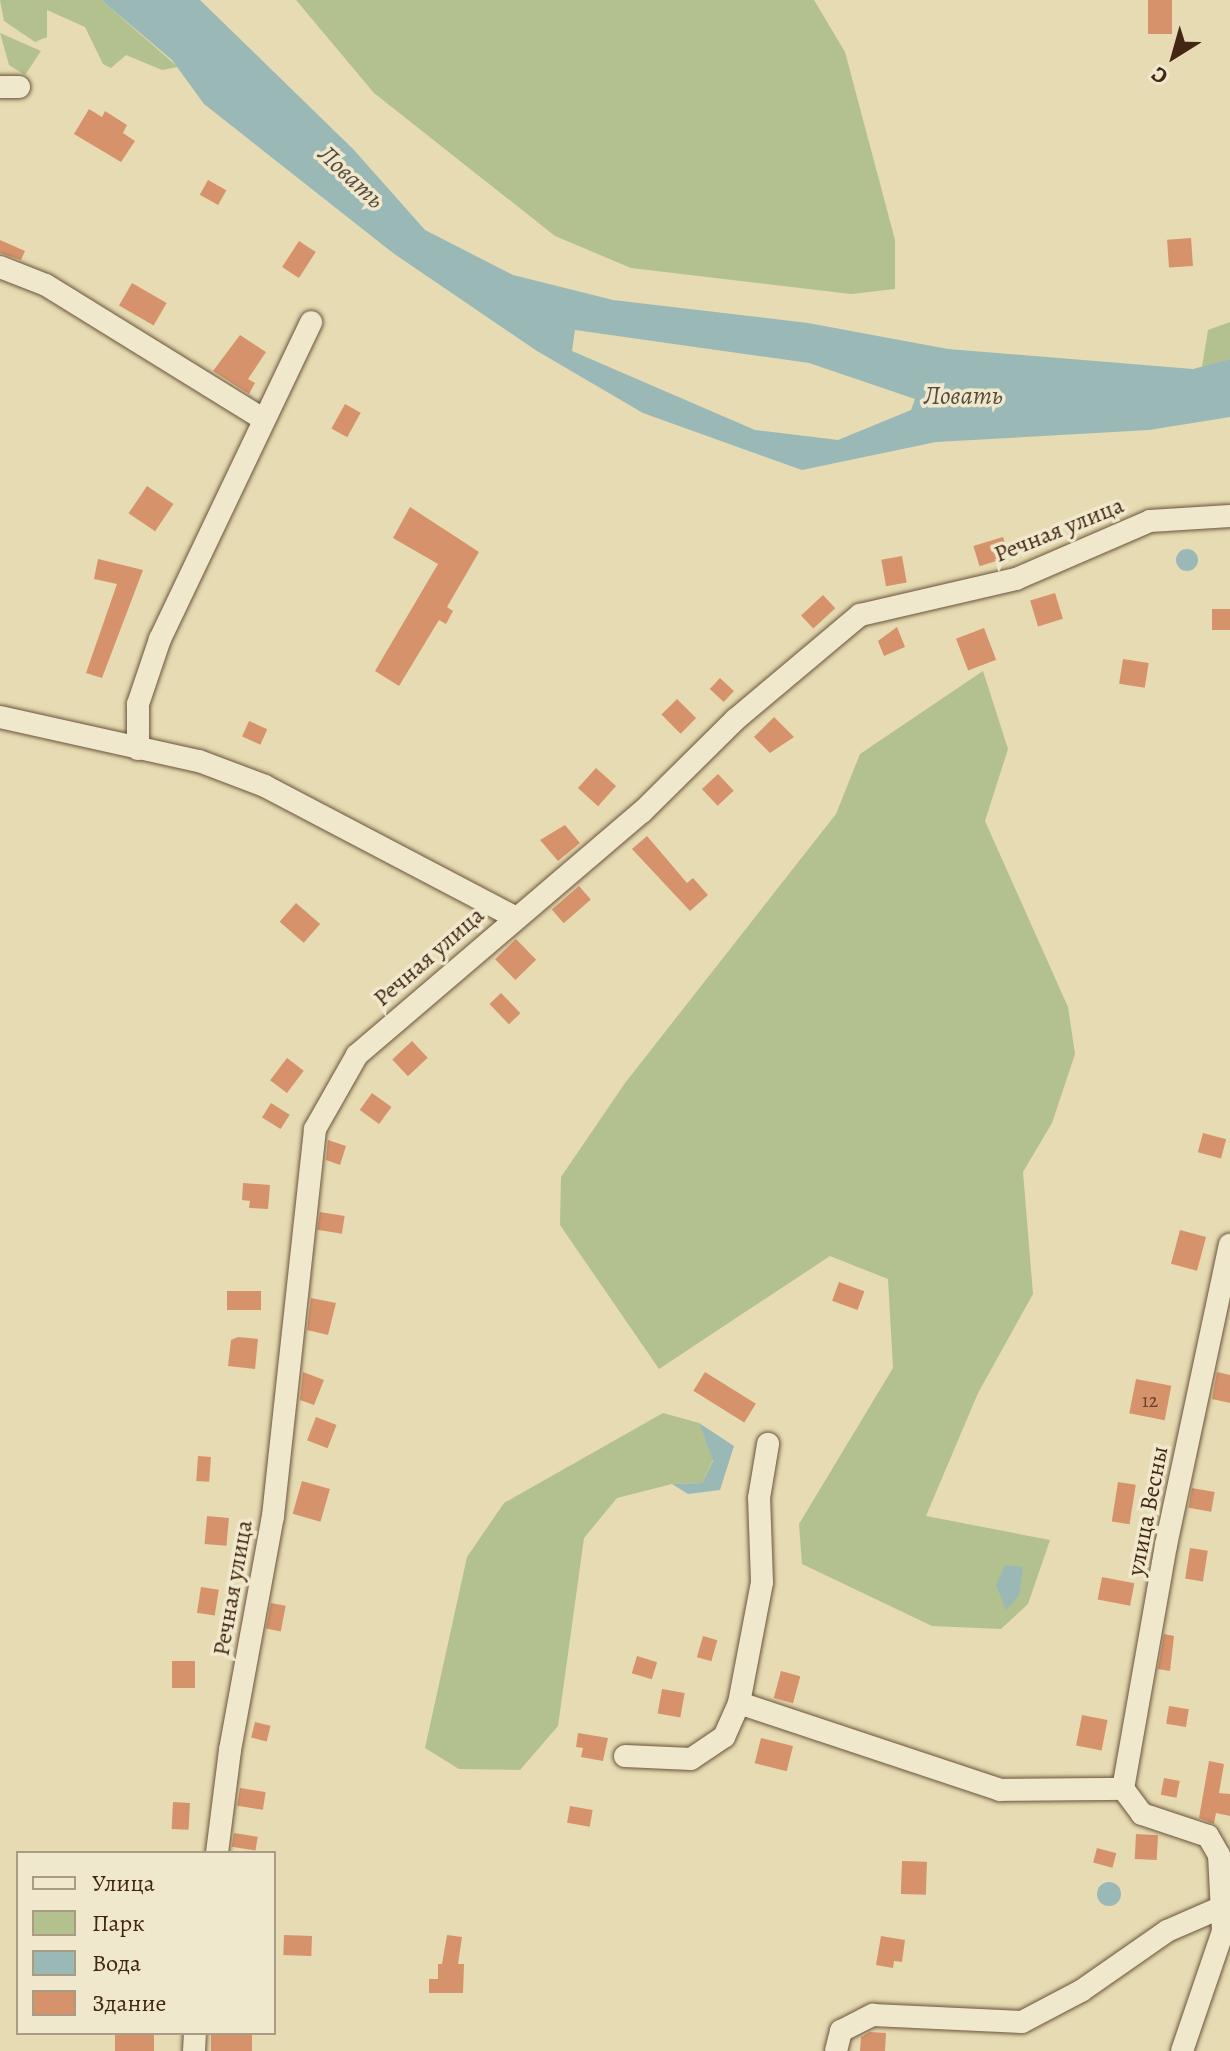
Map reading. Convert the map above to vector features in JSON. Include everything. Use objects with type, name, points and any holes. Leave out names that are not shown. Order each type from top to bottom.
[{"type":"street","points":[[0,267],[46,285],[263,419]]},
{"type":"street","points":[[138,749],[138,704],[160,639],[311,322]]},
{"type":"street","name":"Речная улица","points":[[217,1851],[230,1750],[273,1516],[315,1129],[357,1055],[514,917],[642,812],[736,719],[860,615],[1016,579],[1150,521],[1230,516]]},
{"type":"street","points":[[0,717],[199,761],[265,786],[514,917]]},
{"type":"street","name":"улица Весны","points":[[1123,1789],[1166,1545],[1230,1245]]},
{"type":"street","points":[[625,1756],[691,1759],[724,1737],[739,1703],[762,1582],[759,1498],[768,1444]]},
{"type":"street","points":[[739,1703],[1000,1790],[1123,1789],[1142,1814],[1208,1836],[1219,1855],[1220,1908],[1227,1932],[1182,2051]]},
{"type":"street","points":[[836,2051],[841,2031],[873,2015],[1022,2022],[1081,1991],[1167,1931],[1220,1908]]},
{"type":"green space","points":[[0,0],[101,0],[178,67],[162,70],[126,55],[111,68],[103,64],[85,27],[47,10],[47,37],[35,42],[4,21]]},
{"type":"green space","points":[[296,0],[814,0],[845,52],[895,240],[895,289],[851,294],[631,268],[555,236],[374,93]]},
{"type":"green space","points":[[0,33],[41,51],[25,75],[9,65]]},
{"type":"green space","points":[[1230,322],[1230,359],[1202,367],[1208,330]]},
{"type":"green space","points":[[983,671],[1008,749],[985,821],[1068,1007],[1075,1054],[1052,1123],[1023,1172],[1033,1294],[978,1393],[926,1516],[1050,1540],[1028,1604],[1001,1629],[932,1626],[802,1564],[799,1524],[893,1368],[888,1279],[830,1256],[659,1369],[560,1225],[561,1177],[625,1083],[836,814],[860,754]]},
{"type":"green space","points":[[663,1413],[699,1423],[713,1460],[702,1483],[672,1484],[617,1498],[584,1538],[558,1726],[520,1770],[459,1769],[425,1748],[467,1557],[504,1503]]},
{"type":"water","name":"Ловать","points":[[101,0],[200,0],[354,150],[425,230],[513,275],[613,300],[808,323],[948,349],[1193,369],[1230,359],[1230,417],[1149,430],[936,442],[802,470],[643,413],[537,351],[393,253],[204,104],[172,60]],"holes":[[[575,330],[809,363],[915,399],[911,410],[838,440],[755,430],[572,351]]]},
{"type":"water","points":[[1187,549],[1195,552],[1198,560],[1195,568],[1187,571],[1179,568],[1176,560],[1179,552]]},
{"type":"water","points":[[699,1423],[734,1446],[720,1490],[688,1494],[672,1484],[702,1483],[713,1461]]},
{"type":"water","points":[[1005,1565],[1023,1567],[1019,1596],[1006,1610],[996,1585]]},
{"type":"water","points":[[1109,1882],[1117,1886],[1121,1894],[1117,1902],[1109,1906],[1101,1902],[1097,1894],[1101,1886]]},
{"type":"building","points":[[1148,0],[1172,0],[1172,34],[1148,34]]},
{"type":"building","points":[[89,109],[102,117],[105,111],[127,125],[123,133],[135,141],[121,162],[74,134]]},
{"type":"building","points":[[208,180],[226,190],[218,205],[200,195]]},
{"type":"building","points":[[1191,238],[1193,266],[1169,268],[1167,240]]},
{"type":"building","points":[[0,240],[25,251],[21,260],[0,253]]},
{"type":"building","points":[[299,241],[316,252],[299,278],[282,267]]},
{"type":"building","points":[[132,283],[167,303],[154,326],[119,306]]},
{"type":"building","points":[[240,335],[266,352],[248,379],[255,383],[249,394],[213,371]]},
{"type":"building","points":[[345,404],[361,413],[347,437],[331,428]]},
{"type":"building","points":[[147,486],[174,504],[155,531],[129,513]]},
{"type":"building","points":[[410,507],[479,552],[447,607],[453,611],[446,624],[439,620],[399,686],[375,671],[438,564],[393,538]]},
{"type":"building","points":[[1003,537],[1009,557],[979,566],[973,546]]},
{"type":"building","points":[[902,556],[907,583],[886,586],[881,560]]},
{"type":"building","points":[[98,559],[143,570],[102,678],[86,673],[117,584],[94,579]]},
{"type":"building","points":[[1055,593],[1063,619],[1038,626],[1030,601]]},
{"type":"building","points":[[823,595],[835,608],[813,629],[801,615]]},
{"type":"building","points":[[1212,609],[1230,609],[1230,630],[1212,630]]},
{"type":"building","points":[[897,627],[905,647],[884,656],[878,641]]},
{"type":"building","points":[[984,628],[996,660],[968,670],[956,639]]},
{"type":"building","points":[[1123,659],[1149,663],[1145,688],[1119,684]]},
{"type":"building","points":[[720,678],[734,691],[724,702],[710,689]]},
{"type":"building","points":[[677,699],[696,718],[681,734],[661,715]]},
{"type":"building","points":[[774,717],[794,737],[770,753],[754,737]]},
{"type":"building","points":[[249,721],[267,729],[260,745],[242,737]]},
{"type":"building","points":[[596,768],[616,786],[598,806],[578,788]]},
{"type":"building","points":[[718,774],[734,791],[718,806],[702,789]]},
{"type":"building","points":[[565,825],[580,843],[558,861],[540,840]]},
{"type":"building","points":[[647,836],[687,883],[693,878],[708,895],[690,911],[632,849]]},
{"type":"building","points":[[579,886],[591,900],[564,923],[552,910]]},
{"type":"building","points":[[296,903],[320,924],[304,943],[280,922]]},
{"type":"building","points":[[516,939],[536,960],[515,980],[495,959]]},
{"type":"building","points":[[501,993],[520,1013],[509,1024],[489,1004]]},
{"type":"building","points":[[412,1041],[428,1058],[408,1076],[392,1059]]},
{"type":"building","points":[[287,1058],[304,1071],[287,1093],[270,1080]]},
{"type":"building","points":[[372,1093],[391,1107],[379,1124],[360,1110]]},
{"type":"building","points":[[271,1103],[290,1115],[281,1129],[262,1117]]},
{"type":"building","points":[[1203,1133],[1226,1139],[1221,1159],[1198,1152]]},
{"type":"building","points":[[328,1140],[346,1146],[340,1165],[326,1160]]},
{"type":"building","points":[[243,1183],[270,1185],[268,1209],[249,1208],[250,1201],[242,1200]]},
{"type":"building","points":[[320,1212],[345,1216],[342,1234],[317,1230]]},
{"type":"building","points":[[1180,1230],[1206,1237],[1197,1271],[1171,1264]]},
{"type":"building","points":[[839,1282],[864,1291],[858,1310],[832,1301]]},
{"type":"building","points":[[227,1291],[261,1291],[261,1310],[227,1310]]},
{"type":"building","points":[[311,1298],[336,1303],[328,1335],[307,1330]]},
{"type":"building","points":[[238,1337],[258,1339],[255,1369],[228,1366],[231,1340]]},
{"type":"building","points":[[303,1372],[324,1380],[314,1405],[300,1400]]},
{"type":"building","points":[[705,1372],[756,1404],[744,1422],[693,1391]]},
{"type":"building","points":[[1217,1372],[1230,1375],[1230,1403],[1212,1399]]},
{"type":"building","points":[[1136,1379],[1171,1386],[1165,1420],[1129,1413]]},
{"type":"building","points":[[316,1417],[337,1425],[328,1448],[307,1440]]},
{"type":"building","points":[[198,1456],[211,1457],[209,1482],[196,1481]]},
{"type":"building","points":[[302,1481],[330,1489],[321,1522],[293,1514]]},
{"type":"building","points":[[1118,1482],[1136,1485],[1130,1524],[1112,1522]]},
{"type":"building","points":[[1192,1488],[1215,1492],[1211,1512],[1189,1508]]},
{"type":"building","points":[[207,1516],[229,1518],[226,1546],[205,1544]]},
{"type":"building","points":[[1190,1548],[1208,1551],[1203,1581],[1185,1579]]},
{"type":"building","points":[[1102,1577],[1134,1583],[1130,1606],[1098,1600]]},
{"type":"building","points":[[201,1587],[219,1590],[215,1615],[197,1613]]},
{"type":"building","points":[[271,1603],[286,1606],[281,1631],[266,1629]]},
{"type":"building","points":[[1164,1634],[1174,1636],[1170,1671],[1158,1669]]},
{"type":"building","points":[[703,1636],[717,1640],[711,1661],[697,1657]]},
{"type":"building","points":[[637,1656],[657,1662],[652,1679],[632,1673]]},
{"type":"building","points":[[172,1661],[195,1661],[195,1688],[172,1688]]},
{"type":"building","points":[[781,1671],[800,1676],[793,1703],[774,1698]]},
{"type":"building","points":[[662,1689],[685,1693],[680,1718],[658,1714]]},
{"type":"building","points":[[1169,1706],[1189,1709],[1186,1727],[1166,1724]]},
{"type":"building","points":[[1082,1715],[1108,1720],[1102,1750],[1076,1745]]},
{"type":"building","points":[[255,1722],[271,1726],[267,1741],[251,1738]]},
{"type":"building","points":[[578,1733],[608,1738],[603,1761],[581,1757],[583,1748],[576,1747]]},
{"type":"building","points":[[761,1738],[793,1746],[787,1771],[755,1763]]},
{"type":"building","points":[[1209,1761],[1224,1764],[1219,1793],[1230,1794],[1230,1816],[1216,1813],[1214,1824],[1199,1818]]},
{"type":"building","points":[[1164,1778],[1180,1781],[1176,1798],[1161,1795]]},
{"type":"building","points":[[240,1788],[266,1792],[263,1810],[237,1806]]},
{"type":"building","points":[[173,1802],[190,1803],[189,1830],[172,1829]]},
{"type":"building","points":[[570,1806],[593,1810],[590,1827],[567,1823]]},
{"type":"building","points":[[234,1833],[258,1837],[256,1851],[232,1847]]},
{"type":"building","points":[[1136,1834],[1158,1835],[1157,1860],[1135,1859]]},
{"type":"building","points":[[1097,1848],[1116,1853],[1112,1868],[1093,1862]]},
{"type":"building","points":[[902,1861],[927,1862],[926,1895],[901,1894]]},
{"type":"building","points":[[284,1935],[312,1936],[311,1956],[283,1955]]},
{"type":"building","points":[[447,1935],[462,1937],[458,1964],[464,1964],[463,1993],[429,1993],[429,1979],[438,1979],[438,1964],[442,1964]]},
{"type":"building","points":[[881,1936],[905,1940],[902,1962],[894,1961],[893,1968],[876,1965]]},
{"type":"building","points":[[870,2032],[886,2033],[885,2051],[860,2051],[861,2037]]},
{"type":"building","points":[[115,2035],[154,2035],[154,2051],[115,2051]]},
{"type":"building","points":[[211,2035],[252,2035],[252,2051],[211,2051]]}]
